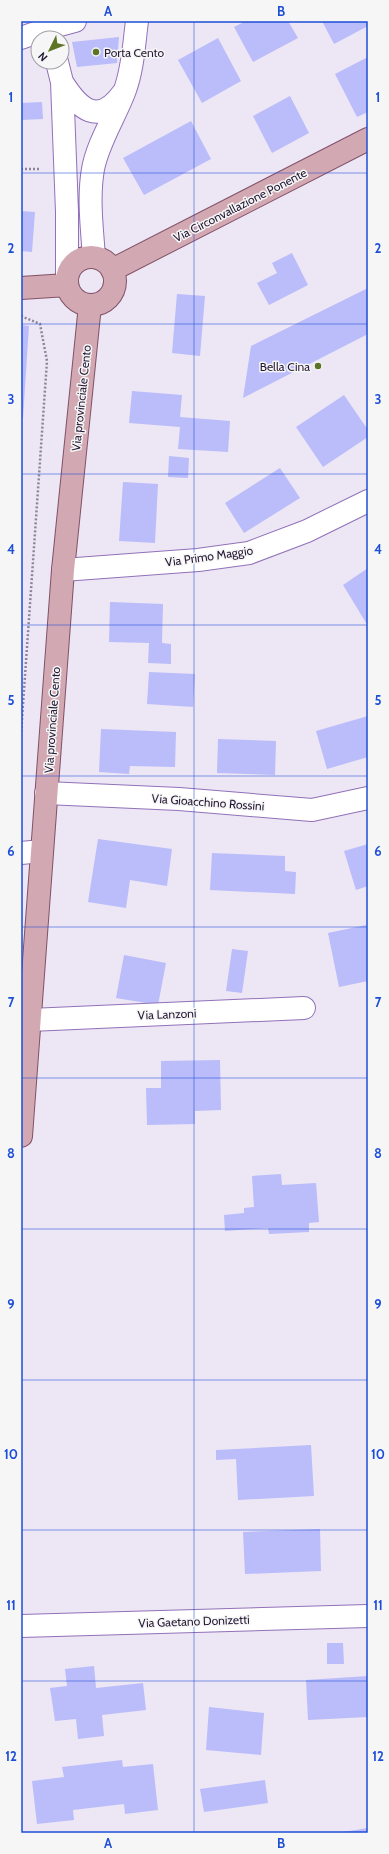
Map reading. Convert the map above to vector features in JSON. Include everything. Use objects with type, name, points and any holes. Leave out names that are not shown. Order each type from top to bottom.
[{"type":"main road","name":"Via Circonvallazione Ponente","points":[[112,270],[368,139]]},
{"type":"main road","points":[[88,257],[94,257],[105,261],[112,270],[115,284],[109,297],[97,304],[90,305],[75,299],[67,282],[68,272],[76,262],[88,257]]},
{"type":"main road","points":[[21,288],[67,282]]},
{"type":"main road","name":"Via provinciale Cento","points":[[21,1136],[30,1020],[32,852],[46,793],[64,570],[90,305]]},
{"type":"street","points":[[56,30],[75,21]]},
{"type":"street","points":[[94,257],[91,198],[93,168],[110,122],[125,90],[130,74],[137,21]]},
{"type":"street","points":[[60,72],[77,103],[91,111],[106,109],[119,99],[125,90]]},
{"type":"street","points":[[60,72],[67,212],[67,282]]},
{"type":"street","name":"Via Primo Maggio","points":[[64,570],[198,560],[249,553],[307,531],[368,501]]},
{"type":"street","name":"Via Gioacchino Rossini","points":[[46,793],[180,799],[312,810],[368,798]]},
{"type":"street","name":"Via Lanzoni","points":[[30,1020],[304,1008]]},
{"type":"street","name":"Via Gaetano Donizetti","points":[[21,1626],[368,1616]]},
{"type":"path","points":[[21,316],[40,324],[47,361],[21,733]]},
{"type":"building","points":[[246,21],[288,21],[298,38],[253,62],[234,27]]},
{"type":"building","points":[[322,21],[368,21],[368,26],[334,44]]},
{"type":"building","name":"Porta Cento","points":[[119,37],[117,63],[77,67],[72,42]]},
{"type":"building","points":[[218,38],[241,81],[202,103],[178,60]]},
{"type":"building","points":[[368,57],[368,112],[357,117],[335,74]]},
{"type":"building","points":[[290,96],[309,133],[272,153],[253,116]]},
{"type":"building","points":[[42,102],[43,119],[21,120],[21,103]]},
{"type":"building","points":[[191,121],[211,159],[144,195],[123,158]]},
{"type":"building","points":[[21,211],[35,212],[32,252],[21,251]]},
{"type":"building","points":[[292,253],[308,285],[269,305],[257,283],[277,273],[272,263]]},
{"type":"building","points":[[368,288],[368,334],[243,398],[251,346]]},
{"type":"building","points":[[177,294],[205,296],[200,356],[172,353]]},
{"type":"building","points":[[21,325],[29,326],[23,418],[21,418]]},
{"type":"building","points":[[132,391],[182,395],[180,417],[230,421],[228,452],[178,449],[180,427],[129,423]]},
{"type":"building","points":[[344,395],[368,430],[368,437],[323,467],[296,427]]},
{"type":"building","points":[[169,456],[189,458],[188,478],[168,477]]},
{"type":"building","points":[[280,468],[300,498],[244,533],[225,503]]},
{"type":"building","points":[[123,482],[158,484],[155,543],[119,541]]},
{"type":"building","points":[[368,568],[368,626],[343,585]]},
{"type":"building","points":[[110,602],[163,604],[162,643],[171,644],[171,664],[148,663],[149,643],[109,642]]},
{"type":"building","points":[[149,672],[195,674],[193,707],[147,704]]},
{"type":"building","points":[[368,716],[368,757],[327,769],[316,731]]},
{"type":"building","points":[[101,729],[176,732],[175,767],[130,766],[129,774],[99,772]]},
{"type":"building","points":[[218,739],[276,741],[275,775],[217,773]]},
{"type":"building","points":[[98,839],[172,849],[167,886],[130,880],[126,908],[88,902]]},
{"type":"building","points":[[368,844],[368,886],[356,890],[344,851]]},
{"type":"building","points":[[212,853],[285,856],[285,871],[296,872],[295,894],[210,890]]},
{"type":"building","points":[[366,925],[368,933],[368,981],[339,987],[328,933]]},
{"type":"building","points":[[232,949],[248,951],[242,993],[226,991]]},
{"type":"building","points":[[124,955],[166,963],[158,1005],[116,998]]},
{"type":"building","points":[[220,1060],[221,1110],[195,1111],[195,1124],[147,1125],[146,1088],[161,1088],[161,1061]]},
{"type":"building","points":[[281,1174],[282,1185],[316,1183],[319,1222],[309,1223],[309,1232],[269,1234],[268,1228],[225,1231],[224,1215],[244,1213],[244,1208],[254,1207],[252,1176]]},
{"type":"building","points":[[311,1445],[314,1496],[238,1500],[236,1459],[216,1460],[216,1450]]},
{"type":"building","points":[[320,1529],[321,1571],[245,1574],[243,1532]]},
{"type":"building","points":[[327,1643],[343,1643],[344,1664],[327,1664]]},
{"type":"building","points":[[94,1666],[96,1688],[143,1683],[146,1710],[102,1715],[104,1736],[78,1739],[76,1719],[55,1721],[50,1688],[67,1686],[65,1669]]},
{"type":"building","points":[[368,1676],[368,1717],[308,1720],[306,1680]]},
{"type":"building","points":[[209,1707],[264,1713],[261,1755],[206,1750]]},
{"type":"building","points":[[122,1760],[123,1767],[153,1764],[158,1810],[125,1814],[124,1804],[73,1810],[74,1820],[37,1824],[32,1781],[64,1777],[62,1767]]},
{"type":"building","points":[[265,1780],[268,1803],[204,1812],[200,1789]]},
{"type":"building","points":[[368,1828],[368,1833],[343,1833],[343,1832]]},
{"type":"place","name":"Porta Cento","points":[[96,52]]},
{"type":"place","name":"Bella Cina","points":[[318,366]]}]
